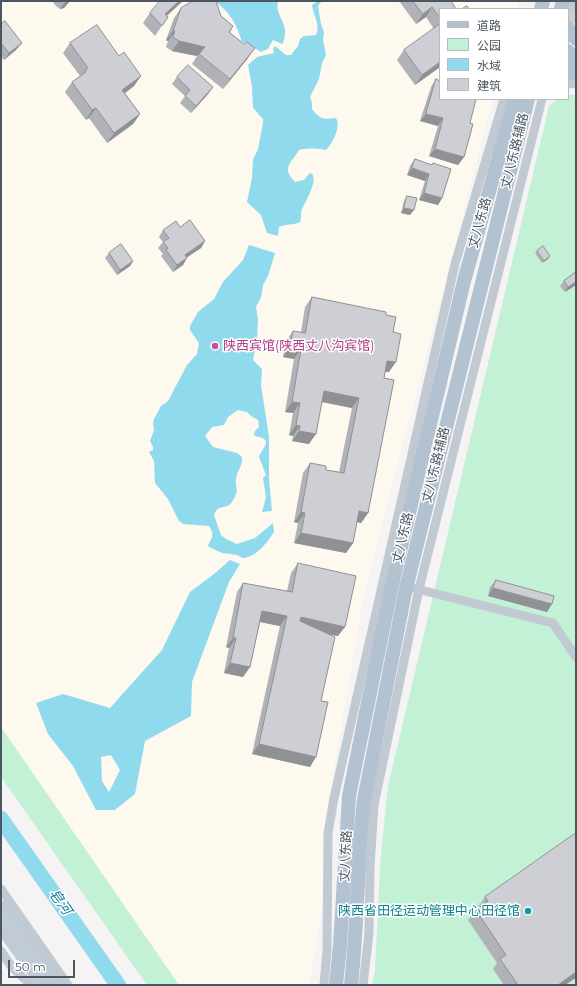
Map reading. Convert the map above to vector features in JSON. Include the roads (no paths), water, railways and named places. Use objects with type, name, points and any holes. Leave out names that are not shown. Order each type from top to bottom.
[{"type":"main road","points":[[569,29],[576,39]]},
{"type":"main road","points":[[569,52],[576,62]]},
{"type":"main road","name":"丈八东路","points":[[336,985],[340,946],[349,796],[392,585],[464,281],[515,100]]},
{"type":"main road","name":"丈八东路","points":[[351,985],[355,950],[360,833],[364,800],[528,100]]},
{"type":"main road","points":[[1,907],[56,985]]},
{"type":"main road","points":[[1,927],[45,985]]},
{"type":"street","points":[[567,8],[576,2]]},
{"type":"street","points":[[324,985],[327,951],[328,833],[334,798],[455,264],[504,100]]},
{"type":"street","name":"丈八东路辅路","points":[[363,985],[369,933],[370,867],[374,805],[413,588],[542,100]]},
{"type":"street","points":[[392,585],[413,588],[553,623],[576,657]]},
{"type":"street","points":[[1,889],[68,985]]},
{"type":"street","points":[[1,951],[11,966],[31,985]]},
{"type":"water","points":[[215,1],[279,1],[277,7],[285,30],[283,43],[282,44],[273,40],[268,49],[261,52],[245,42],[242,42],[238,29],[232,19]]},
{"type":"water","points":[[318,1],[322,1],[318,6],[324,32],[323,40],[326,55],[322,63],[319,79],[310,97],[312,109],[317,115],[325,119],[336,118],[338,126],[334,138],[327,149],[299,150],[291,162],[288,169],[295,182],[304,180],[311,173],[314,180],[309,196],[301,211],[300,222],[279,227],[278,236],[267,233],[261,215],[247,202],[252,178],[253,160],[258,149],[263,123],[263,119],[253,108],[252,87],[248,65],[257,57],[274,53],[273,49],[275,46],[286,55],[291,55],[298,46],[300,39],[304,36],[316,35],[318,28],[312,5]]},
{"type":"water","points":[[249,245],[275,253],[268,276],[263,285],[261,297],[256,307],[258,319],[257,339],[253,360],[262,369],[261,385],[269,437],[269,478],[272,511],[262,512],[266,497],[263,478],[266,475],[259,457],[266,442],[261,437],[255,436],[254,434],[259,427],[258,420],[247,412],[238,410],[228,417],[224,425],[212,427],[205,436],[213,447],[237,453],[242,457],[242,463],[236,479],[237,491],[235,497],[230,504],[219,508],[214,515],[221,535],[237,544],[255,538],[273,523],[274,532],[265,545],[252,555],[243,558],[237,555],[222,553],[209,547],[208,545],[211,540],[212,531],[209,526],[183,524],[179,521],[168,499],[155,483],[154,461],[149,452],[153,450],[150,441],[154,430],[154,419],[161,406],[168,401],[187,365],[197,354],[199,343],[190,330],[190,326],[198,312],[214,299],[223,282],[243,260]]},
{"type":"water","points":[[230,560],[240,564],[229,582],[192,682],[191,716],[145,741],[135,794],[115,810],[96,810],[73,766],[48,734],[36,703],[63,694],[110,708],[162,650],[190,592]],"holes":[[[111,755],[120,770],[109,792],[102,781],[101,757]]]},
{"type":"waterway","name":"皂河","points":[[1,819],[118,985]]},
{"type":"tunnel","points":[[569,12],[576,22]]},
{"type":"place","name":"陕西宾馆(陕西丈八沟宾馆)","points":[[215,346]]},
{"type":"place","name":"陕西省田径运动管理中心田径馆","points":[[528,911]]}]
